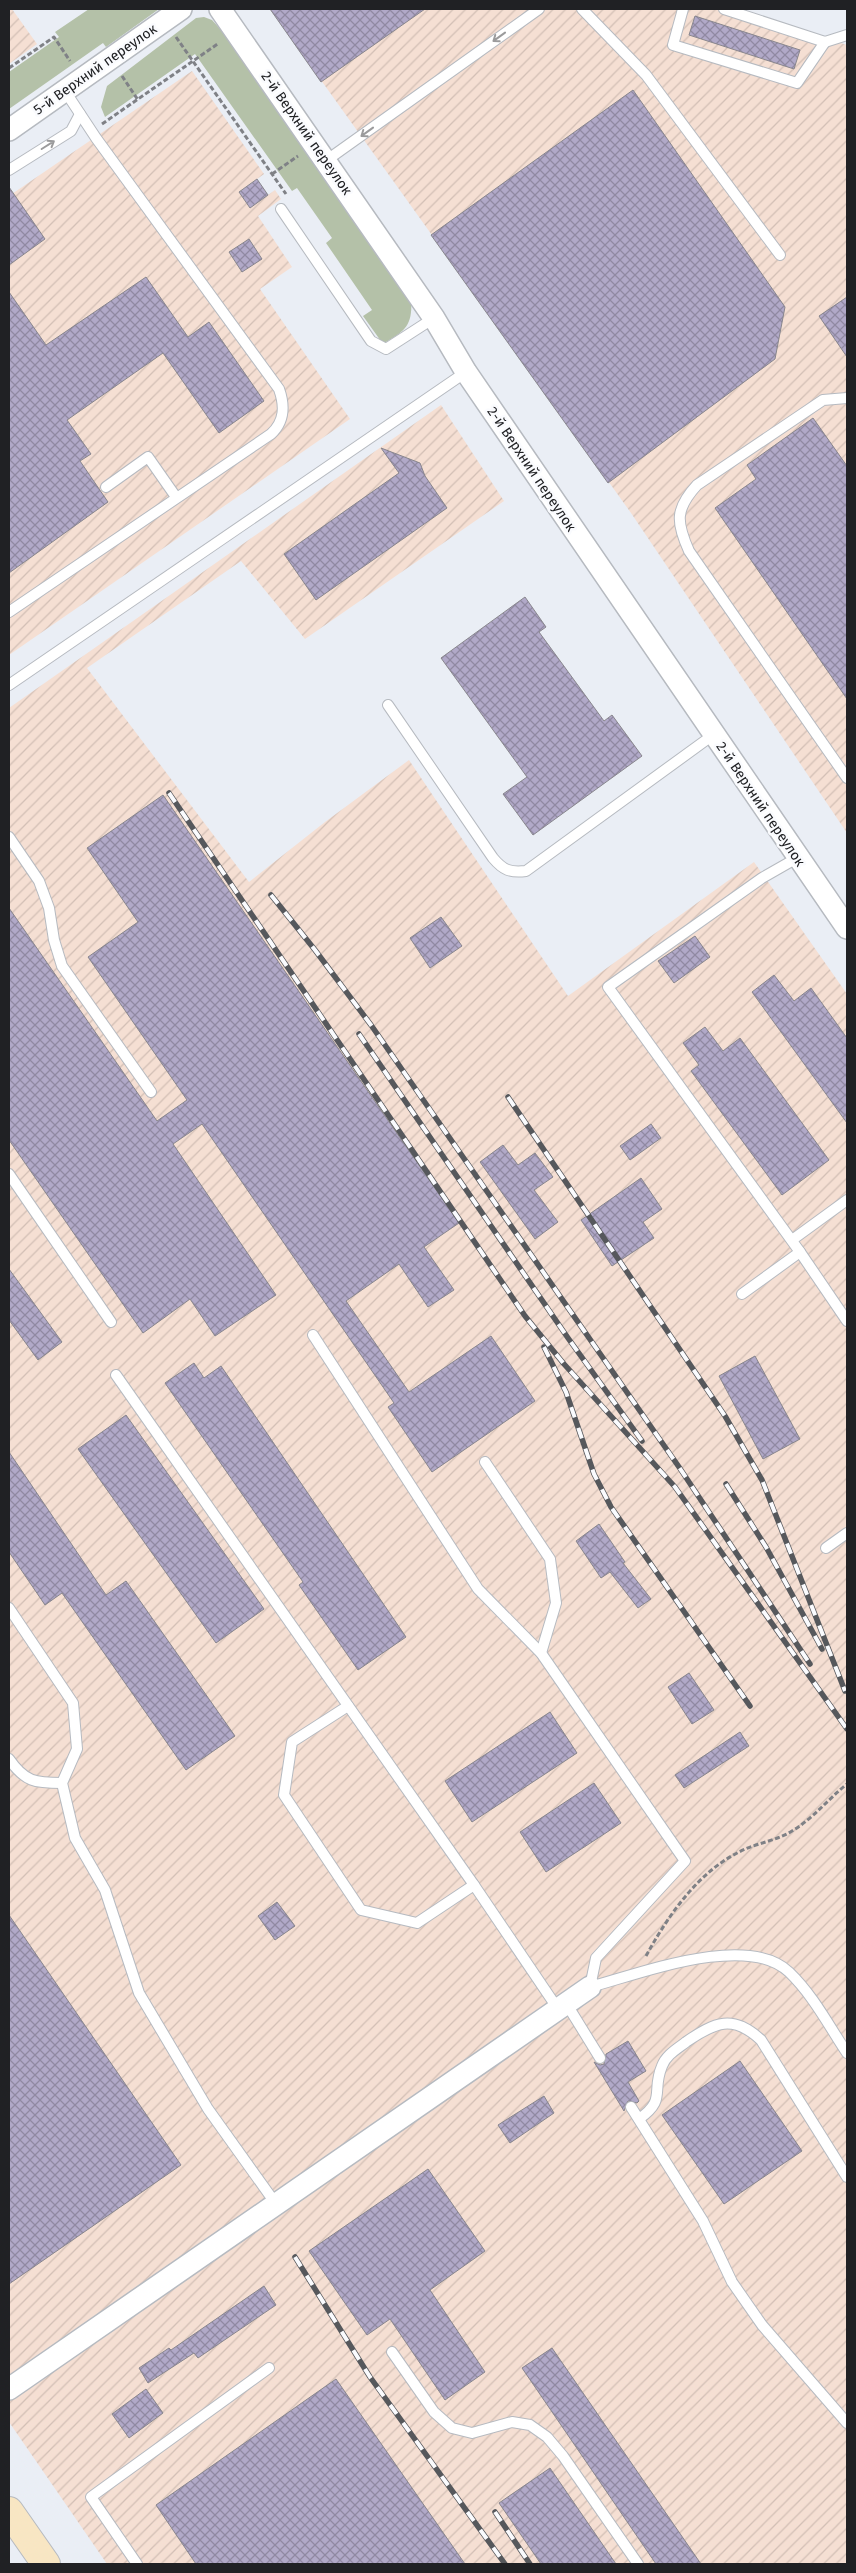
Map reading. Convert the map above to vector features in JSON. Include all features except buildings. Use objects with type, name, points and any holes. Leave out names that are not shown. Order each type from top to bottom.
[{"type":"street","name":"2-й Верхний переулок","points":[[220,9],[321,152],[434,318],[466,372],[797,858],[847,928]]},
{"type":"street","name":"5-й Верхний переулок","points":[[9,130],[173,14]]},
{"type":"street","points":[[9,2389],[590,1987]]},
{"type":"street","points":[[9,2511],[46,2564]]},
{"type":"lane","points":[[321,152],[539,9]]},
{"type":"lane","points":[[582,9],[646,75],[780,255]]},
{"type":"lane","points":[[684,9],[673,45],[797,83],[825,42]]},
{"type":"lane","points":[[724,9],[825,42],[847,35]]},
{"type":"lane","points":[[9,612],[271,434],[278,427],[282,419],[282,398],[279,389],[65,91]]},
{"type":"lane","points":[[9,170],[71,130],[80,114]]},
{"type":"lane","points":[[281,209],[371,341],[377,346],[386,349],[434,318]]},
{"type":"lane","points":[[9,686],[466,372]]},
{"type":"lane","points":[[847,398],[822,400],[697,484],[684,499],[678,517],[681,533],[689,551],[847,778]]},
{"type":"lane","points":[[106,487],[148,457],[176,497]]},
{"type":"lane","points":[[388,705],[493,858],[502,868],[511,872],[526,871],[713,735]]},
{"type":"lane","points":[[9,838],[39,881],[49,908],[54,940],[62,966],[151,1092]]},
{"type":"lane","points":[[797,858],[762,878],[608,987],[792,1240],[847,1321]]},
{"type":"lane","points":[[9,1174],[111,1322]]},
{"type":"lane","points":[[792,1240],[847,1200]]},
{"type":"lane","points":[[742,1294],[800,1252]]},
{"type":"lane","points":[[313,1335],[478,1589],[541,1653],[686,1862],[596,1958],[590,1987],[692,1960],[728,1954],[761,1957],[788,1971],[810,1998],[847,2053]]},
{"type":"lane","points":[[116,1375],[474,1885],[600,2058]]},
{"type":"lane","points":[[485,1462],[550,1559],[556,1603],[541,1653]]},
{"type":"lane","points":[[826,1548],[847,1533]]},
{"type":"lane","points":[[9,1608],[73,1703],[78,1749],[62,1783],[75,1838],[105,1890],[139,1993],[208,2109],[276,2204]]},
{"type":"lane","points":[[348,1706],[292,1742],[284,1795],[361,1910],[417,1923],[474,1885]]},
{"type":"lane","points":[[9,1759],[18,1772],[35,1783],[62,1783]]},
{"type":"lane","points":[[638,2119],[656,2103],[662,2064],[670,2053],[705,2030],[720,2024],[735,2023],[750,2029],[761,2040],[847,2178]]},
{"type":"lane","points":[[631,2107],[703,2220],[732,2282],[762,2325],[847,2423]]},
{"type":"lane","points":[[392,2352],[434,2412],[452,2428],[472,2433],[512,2422],[530,2424],[547,2437],[563,2456],[638,2564]]},
{"type":"lane","points":[[138,2564],[91,2497],[269,2368]]},
{"type":"path","points":[[173,14],[192,62],[286,194],[281,209]]},
{"type":"path","points":[[92,131],[236,31]]},
{"type":"path","points":[[9,68],[54,37],[74,66]]},
{"type":"path","points":[[122,76],[138,100]]},
{"type":"path","points":[[272,174],[321,152]]},
{"type":"path","points":[[634,1976],[655,1939],[688,1892],[715,1866],[740,1851],[790,1832],[816,1815],[847,1784]]},
{"type":"shaded area","points":[[9,9],[12,9],[37,44],[9,64]]},
{"type":"shaded area","points":[[270,9],[739,9],[847,45],[847,833],[631,513]]},
{"type":"shaded area","points":[[192,71],[264,174],[239,192],[250,208],[275,190],[281,199],[258,216],[292,267],[260,289],[350,419],[9,655],[9,196]]},
{"type":"shaded area","points":[[441,405],[504,501],[305,639],[241,561],[87,668],[249,882],[325,822],[409,760],[568,996],[754,862],[847,994],[847,2564],[107,2564],[9,2422],[9,708]]},
{"type":"green space","points":[[89,9],[159,9],[106,47],[103,43],[9,109],[9,72],[59,37],[55,32]]},
{"type":"green space","points":[[204,17],[212,20],[222,31],[411,299],[411,316],[406,327],[383,344],[363,316],[372,310],[326,243],[332,238],[297,188],[292,191],[195,54],[105,117],[101,107],[107,86],[196,18]]},
{"type":"railway","points":[[169,793],[525,1316],[564,1364],[675,1487],[847,1729]]},
{"type":"railway","points":[[271,895],[371,1025],[679,1467],[810,1664]]},
{"type":"railway","points":[[359,1034],[568,1338],[642,1441]]},
{"type":"railway","points":[[508,1097],[725,1416],[762,1480],[845,1691]]},
{"type":"railway","points":[[544,1347],[566,1392],[594,1474],[611,1507],[750,1706]]},
{"type":"railway","points":[[726,1484],[766,1547],[822,1649]]},
{"type":"railway","points":[[295,2257],[370,2377],[505,2564]]},
{"type":"railway","points":[[495,2512],[530,2564]]}]
